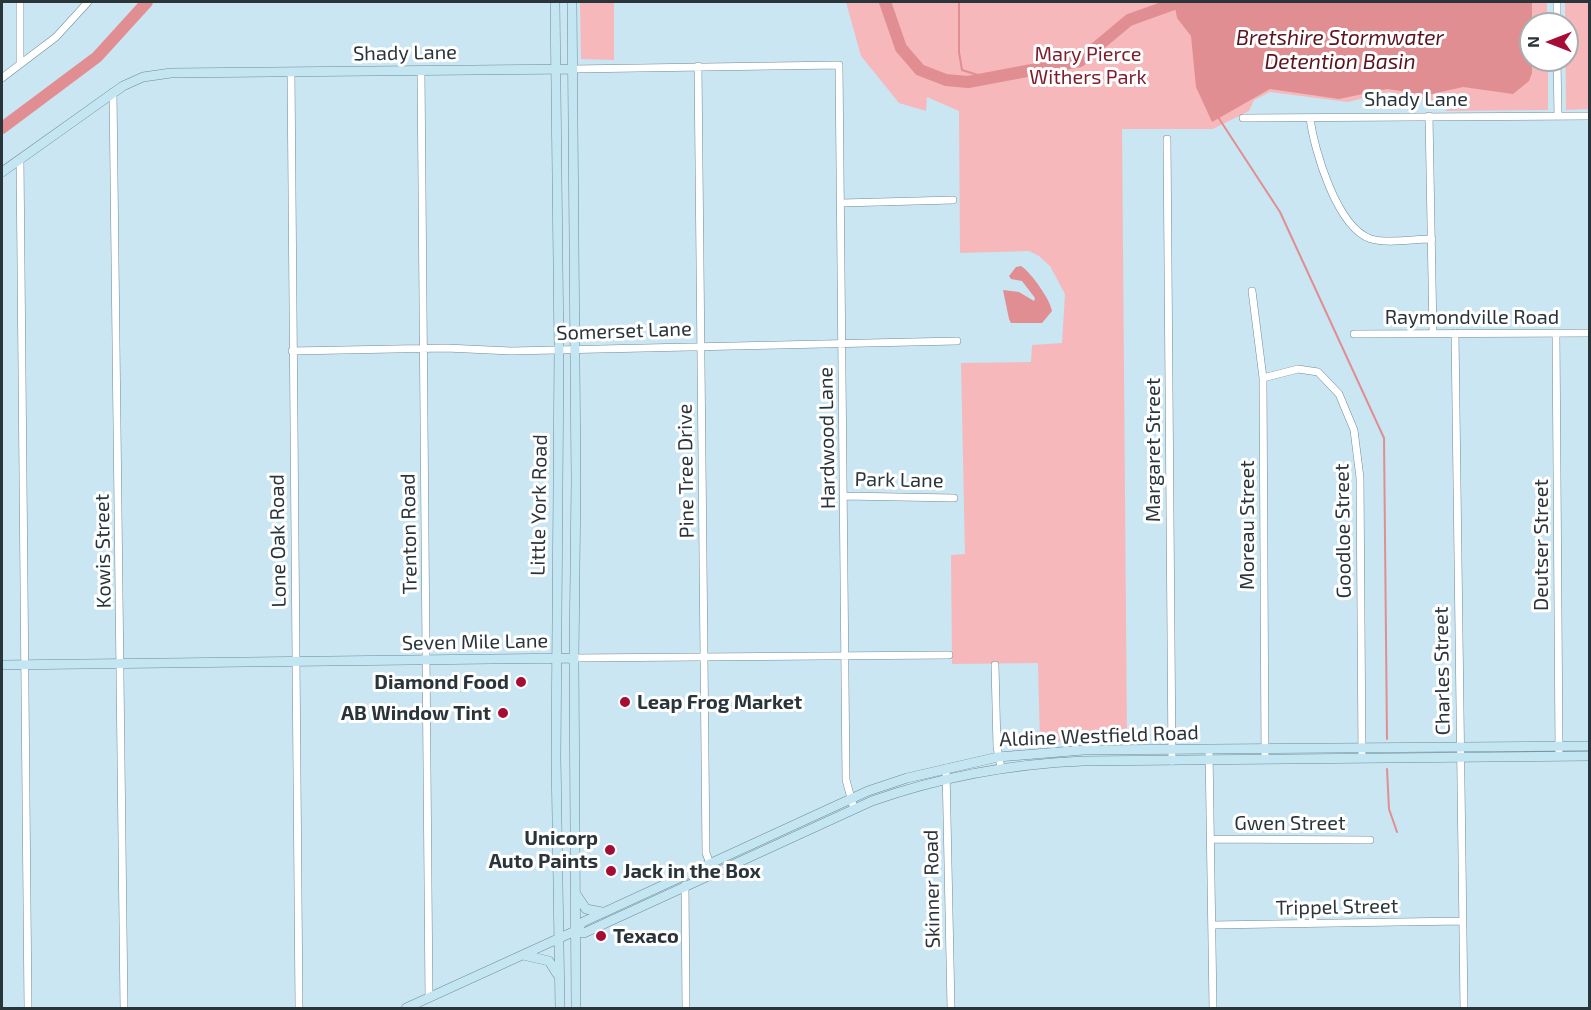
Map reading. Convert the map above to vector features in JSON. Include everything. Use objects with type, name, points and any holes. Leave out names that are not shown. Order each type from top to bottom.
[{"type":"main road","name":"Little York Road","points":[[555,2],[559,349],[557,659],[560,1008]]},
{"type":"main road","name":"Little York Road","points":[[572,2],[576,349],[574,658],[576,1008]]},
{"type":"main road","name":"Shady Lane","points":[[2,172],[113,92],[143,77],[171,73],[573,69]]},
{"type":"main road","name":"Seven Mile Lane","points":[[2,665],[574,658]]},
{"type":"main road","name":"Aldine Westfield Road","points":[[406,1008],[520,954],[575,931],[583,922],[850,799],[907,778],[946,768],[998,757],[1084,750],[1590,746]]},
{"type":"main road","points":[[1083,761],[1084,750]]},
{"type":"main road","name":"Aldine Westfield Road","points":[[575,931],[584,933],[854,809],[909,788],[1001,768],[1083,761],[1590,756]]},
{"type":"main road","points":[[976,762],[978,772]]},
{"type":"main road","points":[[576,892],[586,909],[592,912],[607,911]]},
{"type":"main road","points":[[520,954],[538,956],[549,961],[556,968],[560,983]]},
{"type":"street","points":[[20,2],[21,64]]},
{"type":"street","points":[[2,78],[56,37],[88,2]]},
{"type":"street","name":"Shady Lane","points":[[573,69],[839,65]]},
{"type":"street","name":"Hardwood Lane","points":[[839,65],[846,780],[854,809]]},
{"type":"street","name":"Pine Tree Drive","points":[[698,66],[706,853],[714,874]]},
{"type":"street","name":"Trenton Road","points":[[421,71],[428,661],[426,752],[429,998]]},
{"type":"street","points":[[1557,72],[1558,116]]},
{"type":"street","name":"Lone Oak Road","points":[[291,73],[299,1008]]},
{"type":"street","name":"Kowis Street","points":[[113,92],[124,1008]]},
{"type":"street","points":[[1429,116],[1433,334]]},
{"type":"street","name":"Shady Lane","points":[[1243,118],[1590,116]]},
{"type":"street","points":[[1310,118],[1317,155],[1353,227],[1375,240],[1432,238]]},
{"type":"street","name":"Margaret Street","points":[[1167,139],[1172,761]]},
{"type":"street","points":[[20,159],[28,1008]]},
{"type":"street","points":[[842,203],[953,200]]},
{"type":"street","name":"Moreau Street","points":[[1252,291],[1263,378],[1266,759]]},
{"type":"street","name":"Charles Street","points":[[1455,333],[1464,1008]]},
{"type":"street","name":"Deutser Street","points":[[1556,333],[1559,756]]},
{"type":"street","name":"Raymondville Road","points":[[1354,334],[1590,333]]},
{"type":"street","name":"Somerset Lane","points":[[292,351],[423,348],[500,351],[957,341]]},
{"type":"street","name":"Goodloe Street","points":[[1263,378],[1298,369],[1318,372],[1339,394],[1354,430],[1360,478],[1362,758]]},
{"type":"street","name":"Park Lane","points":[[844,496],[954,498]]},
{"type":"street","name":"Seven Mile Lane","points":[[574,658],[949,655]]},
{"type":"street","points":[[995,666],[998,757],[1001,768]]},
{"type":"street","points":[[1209,750],[1214,1008]]},
{"type":"street","name":"Skinner Road","points":[[946,768],[951,1008]]},
{"type":"street","name":"Gwen Street","points":[[1211,839],[1370,840]]},
{"type":"street","points":[[682,876],[685,887],[686,1008]]},
{"type":"street","name":"Trippel Street","points":[[1212,925],[1462,921]]},
{"type":"green space","points":[[580,2],[614,2],[614,60],[581,59]]},
{"type":"green space","name":"Mary Pierce Withers Park","points":[[846,2],[1547,2],[1547,12],[1519,12],[1519,72],[1548,72],[1548,110],[1445,111],[1452,106],[1447,103],[1389,92],[1348,102],[1270,92],[1254,100],[1249,111],[1213,129],[1122,129],[1127,741],[1040,742],[1038,663],[952,664],[951,555],[965,554],[961,363],[1031,362],[1032,345],[1062,343],[1065,294],[1050,266],[1029,251],[960,253],[959,111],[927,97],[926,111],[899,103],[861,56]]},
{"type":"green space","points":[[1565,2],[1589,2],[1589,109],[1566,110],[1566,72],[1579,72],[1579,12],[1565,12]]},
{"type":"water","name":"Bretshire Stormwater Detention Basin","points":[[1174,2],[1532,2],[1532,12],[1519,12],[1519,72],[1532,73],[1529,81],[1513,94],[1463,87],[1427,95],[1387,89],[1339,99],[1270,89],[1212,122],[1196,87],[1191,36],[1177,18]]},
{"type":"water","points":[[1021,266],[1035,280],[1051,306],[1052,311],[1042,323],[1011,323],[1009,319],[1003,290],[1019,292],[1034,301],[1035,298],[1022,281],[1011,279],[1009,276],[1016,267]]},
{"type":"waterway","points":[[2,128],[97,57],[147,2]]},
{"type":"waterway","points":[[885,2],[901,48],[920,70],[946,80],[968,82],[1080,61],[1129,20],[1179,2]]},
{"type":"waterway","points":[[959,2],[959,52],[962,70],[984,77]]},
{"type":"waterway","points":[[1218,117],[1280,212],[1384,438],[1387,739]]},
{"type":"waterway","points":[[1387,769],[1389,809],[1397,832]]},
{"type":"place","name":"Diamond Food","points":[[521,682]]},
{"type":"place","name":"Leap Frog Market","points":[[625,702]]},
{"type":"place","name":"AB Window Tint","points":[[503,713]]},
{"type":"place","name":"Unicorp Auto Paints","points":[[610,850]]},
{"type":"place","name":"Jack in the Box","points":[[611,871]]},
{"type":"place","name":"Texaco","points":[[601,936]]}]
